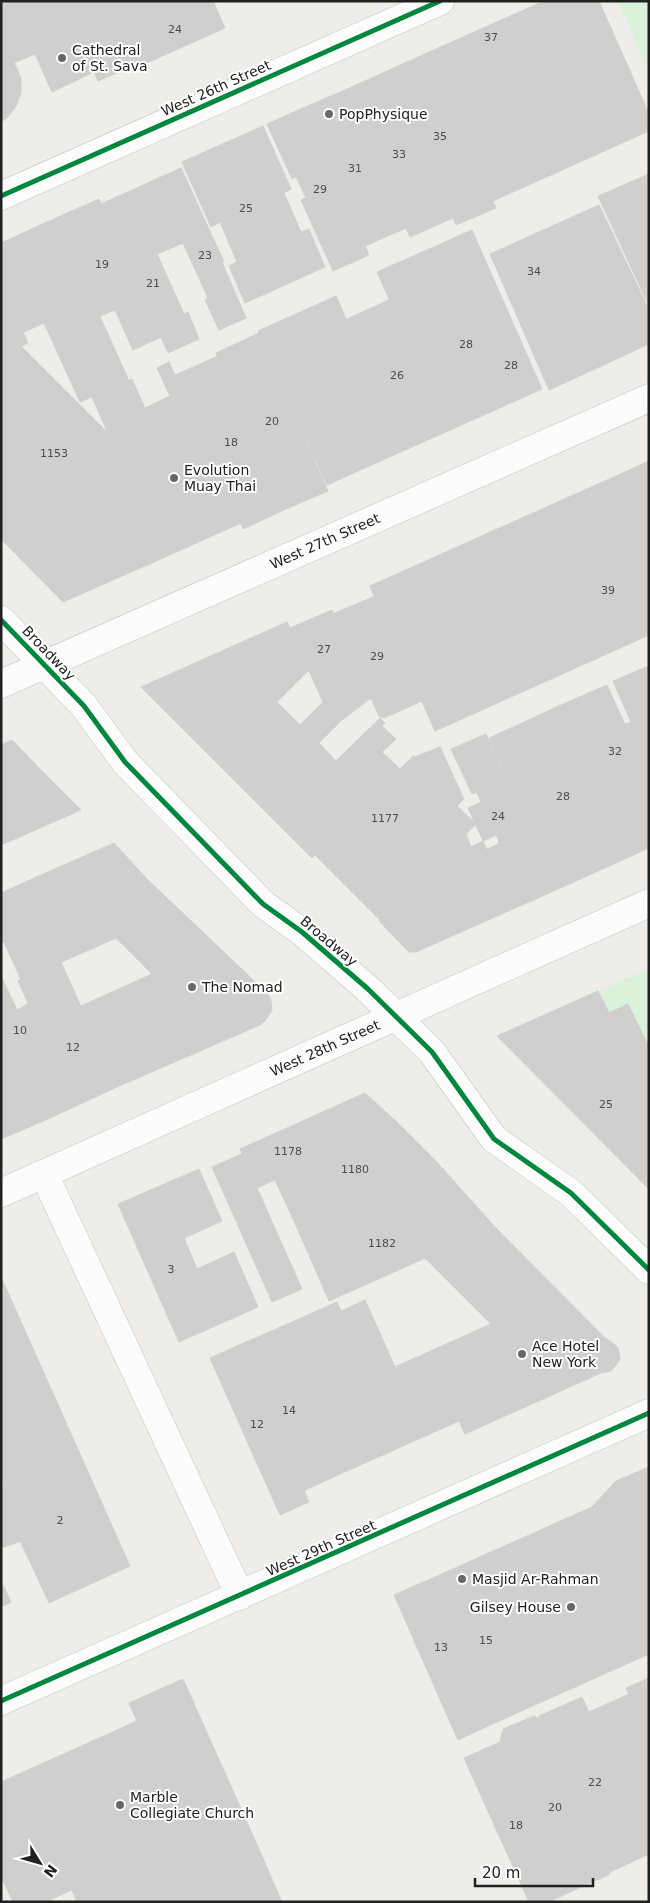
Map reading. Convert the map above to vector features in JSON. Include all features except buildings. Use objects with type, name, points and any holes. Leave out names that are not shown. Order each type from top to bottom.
[{"type":"street","name":"West 26th Street","points":[[1,196],[440,1]]},
{"type":"street","name":"West 27th Street","points":[[1,684],[649,398]]},
{"type":"street","name":"Broadway","points":[[1,620],[84,706],[125,762],[264,904],[302,932],[368,989],[432,1052],[494,1140],[572,1192],[649,1270]]},
{"type":"street","name":"West 28th Street","points":[[1,1193],[395,1015],[649,903]]},
{"type":"street","points":[[44,1174],[240,1596]]},
{"type":"street","name":"West 29th Street","points":[[1,1702],[649,1413]]},
{"type":"green space","points":[[618,1],[649,1],[649,71]]},
{"type":"green space","points":[[649,969],[648,1047],[629,1004],[609,1013],[598,991]]},
{"type":"cycle path","points":[[1,196],[440,1]]},
{"type":"cycle path","points":[[1,620],[84,706],[125,762],[263,904],[302,932],[368,989],[432,1052],[494,1139],[571,1193],[649,1270]]},
{"type":"cycle path","points":[[1,1701],[649,1413]]},
{"type":"place","name":"Cathedral of St. Sava","points":[[62,58]]},
{"type":"place","name":"PopPhysique","points":[[329,114]]},
{"type":"place","name":"Evolution Muay Thai","points":[[174,478]]},
{"type":"place","name":"The Nomad","points":[[192,987]]},
{"type":"place","name":"Ace Hotel New York","points":[[522,1354]]},
{"type":"place","name":"Masjid Ar-Rahman","points":[[462,1579]]},
{"type":"place","name":"Gilsey House","points":[[571,1607]]},
{"type":"place","name":"Marble Collegiate Church","points":[[120,1805]]}]
